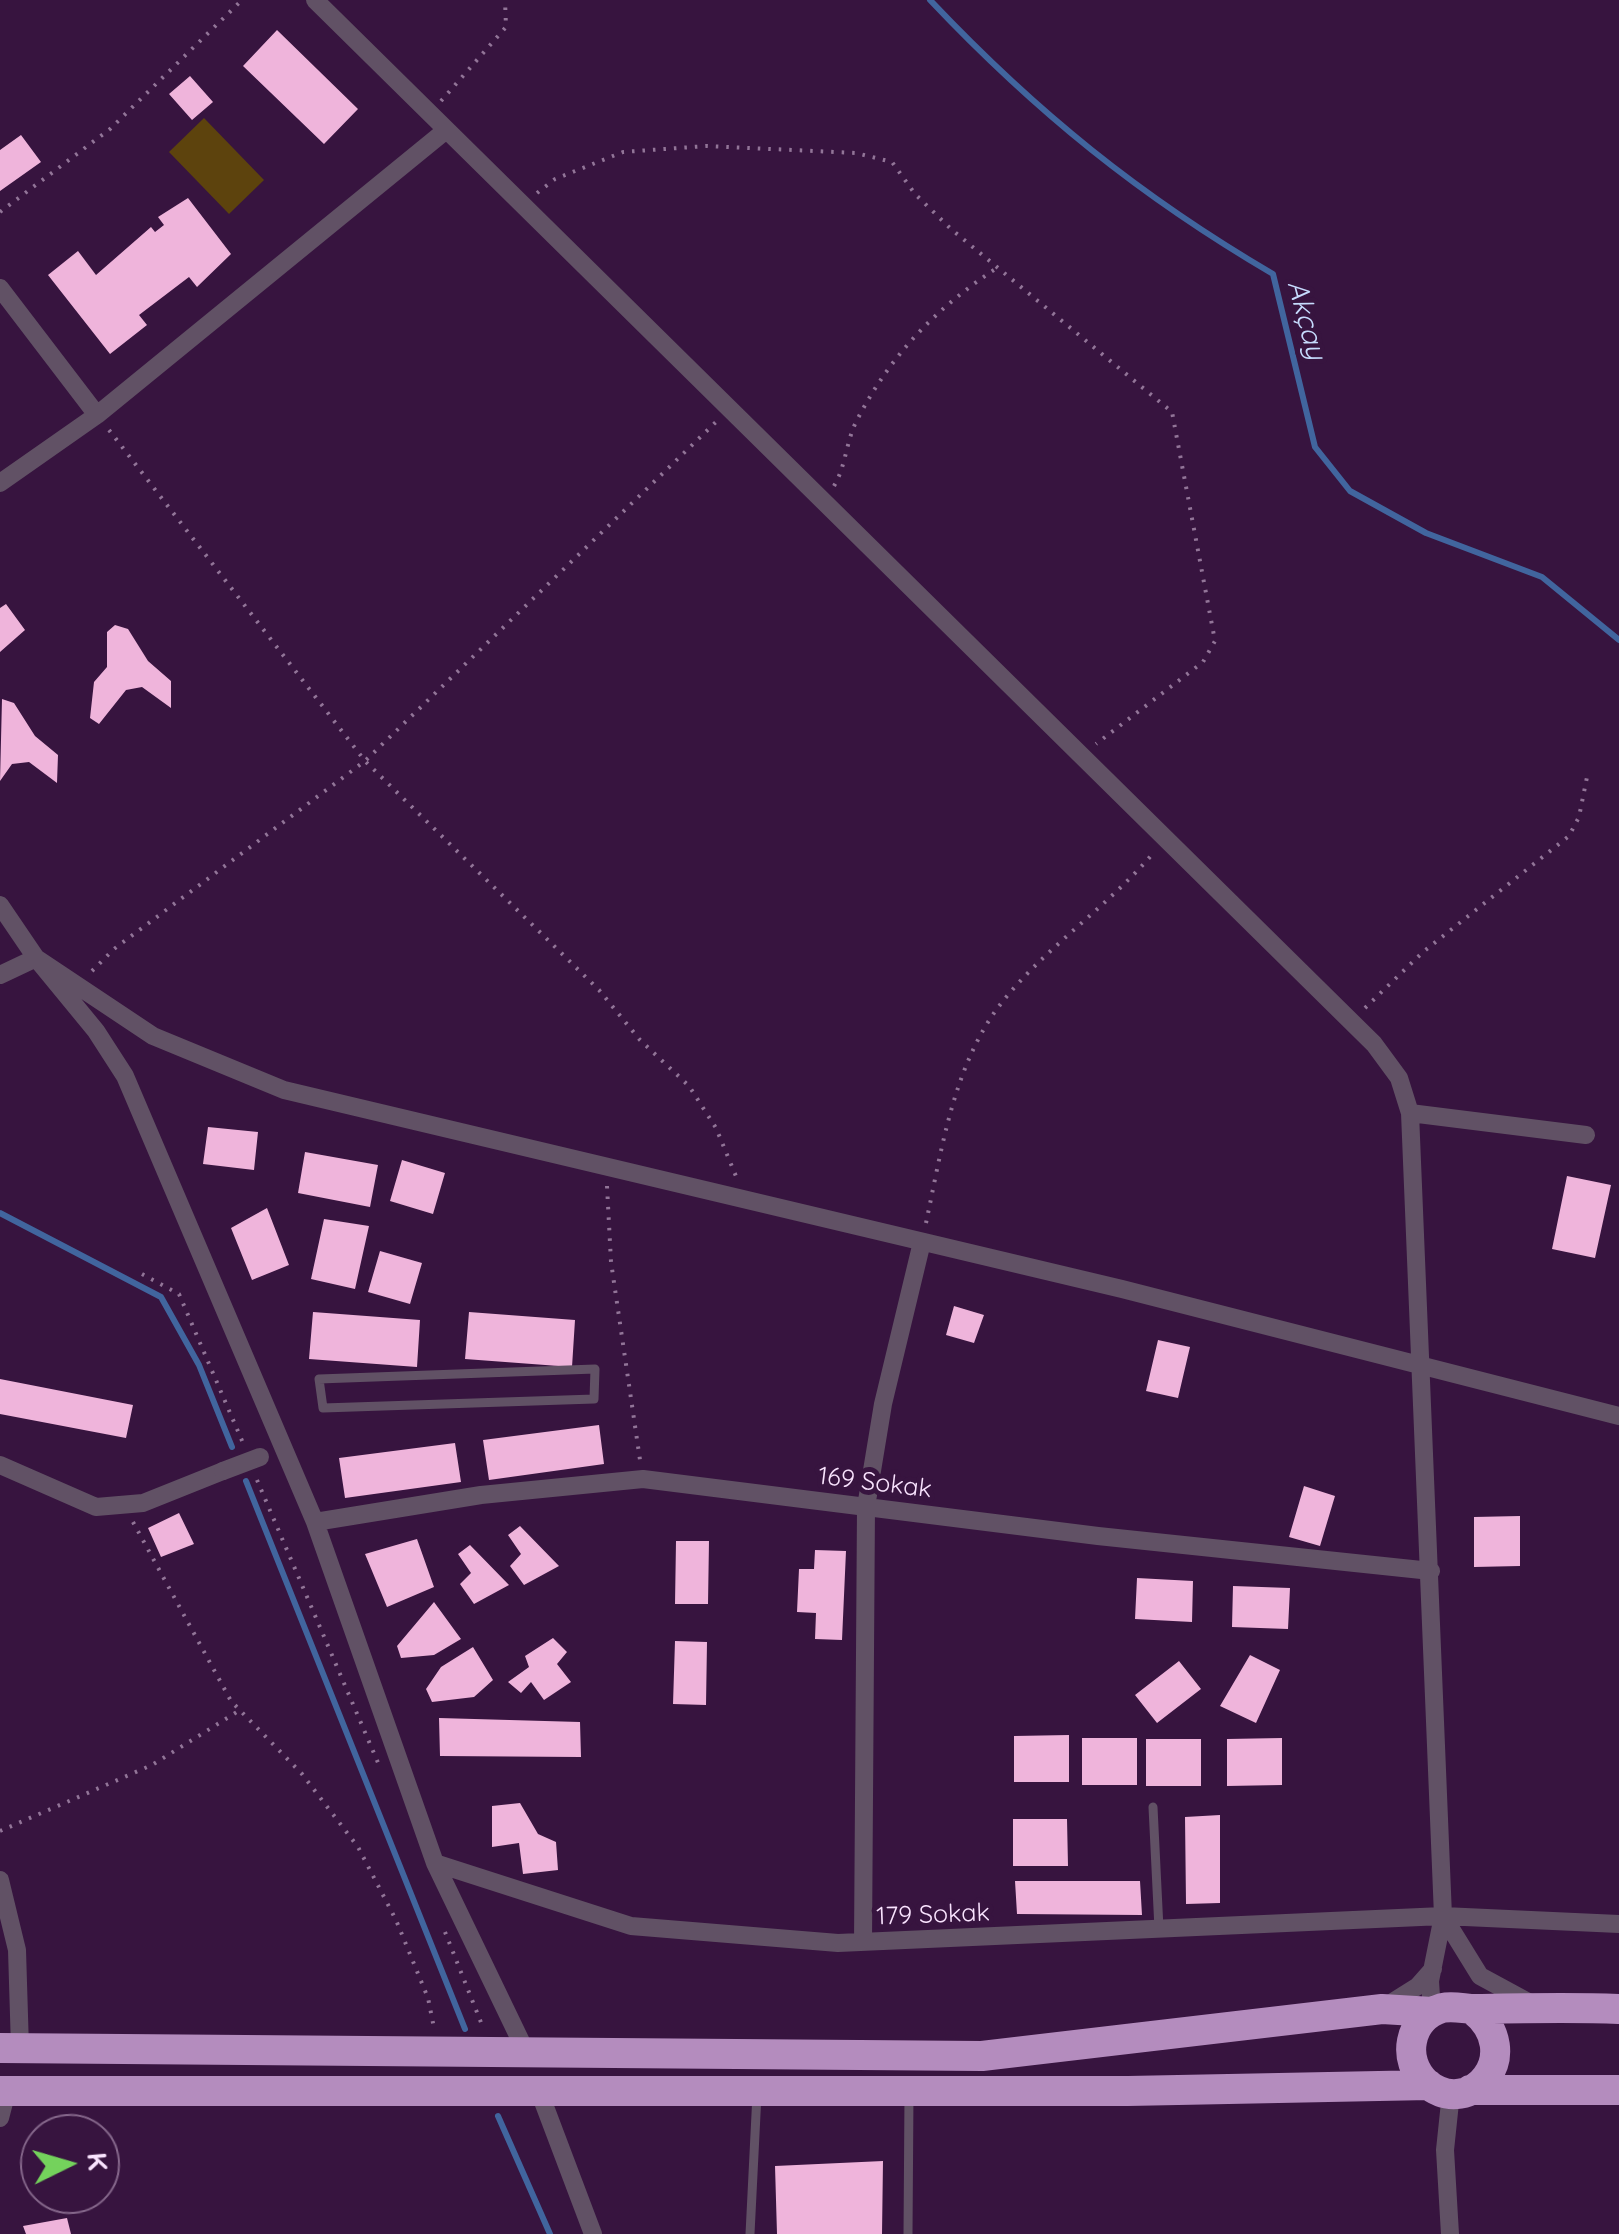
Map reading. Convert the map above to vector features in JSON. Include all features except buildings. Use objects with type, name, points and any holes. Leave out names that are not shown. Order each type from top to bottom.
[{"type":"highway","points":[[1450,2090],[1412,2062],[1410,2048],[1420,2022],[1432,2012],[1445,2007],[1619,2009]]},
{"type":"highway","points":[[10,2048],[982,2056],[1382,2009],[1432,2012]]},
{"type":"highway","points":[[1450,2090],[1491,2072],[1497,2044],[1493,2031],[1473,2010]]},
{"type":"highway","points":[[2,2100],[450,2090],[1619,2090]]},
{"type":"street","points":[[315,0],[1351,1021],[1399,1078],[1410,1113],[1418,1368],[1431,1571],[1443,1916],[1433,1968],[1432,2012]]},
{"type":"street","points":[[0,483],[96,414],[446,130]]},
{"type":"street","points":[[0,288],[96,414]]},
{"type":"street","points":[[0,905],[36,958],[96,1030],[125,1076],[314,1522],[435,1863],[526,2052]]},
{"type":"street","points":[[36,958],[153,1036],[284,1090],[922,1242],[1619,1416]]},
{"type":"street","points":[[0,975],[36,958]]},
{"type":"street","points":[[1410,1113],[1586,1135]]},
{"type":"street","points":[[863,1942],[866,1507],[883,1404],[922,1242]]},
{"type":"street","points":[[0,1466],[96,1507],[143,1503],[284,1447]]},
{"type":"street","name":"169 Sokak","points":[[314,1522],[481,1494],[642,1478],[1431,1571]]},
{"type":"street","name":"179 Sokak","points":[[435,1863],[631,1926],[863,1942],[1160,1932],[1443,1916],[1619,1924]]},
{"type":"street","points":[[0,1880],[17,1950],[10,2048]]},
{"type":"street","points":[[1443,1916],[1480,1976],[1539,2007]]},
{"type":"street","points":[[1382,2009],[1418,1986],[1433,1968]]},
{"type":"street","points":[[1473,2010],[1480,1976]]},
{"type":"street","points":[[1450,2090],[1445,2150],[1450,2234]]},
{"type":"street","points":[[539,2091],[593,2234]]},
{"type":"lane","points":[[596,1369],[594,1399],[323,1408],[320,1379],[596,1369]]},
{"type":"lane","points":[[1153,1807],[1160,1932]]},
{"type":"lane","points":[[750,2234],[757,2091]]},
{"type":"lane","points":[[908,2234],[910,2091]]},
{"type":"path","points":[[0,212],[110,129],[242,0]]},
{"type":"path","points":[[429,114],[506,27],[505,0]]},
{"type":"path","points":[[521,205],[555,179],[624,152],[708,146],[856,153],[892,162],[915,194],[951,229],[1172,412],[1215,641],[1203,662],[1100,740],[1083,759]]},
{"type":"path","points":[[824,503],[841,474],[855,424],[880,380],[927,319],[1000,266]]},
{"type":"path","points":[[78,986],[114,949],[365,762],[728,410]]},
{"type":"path","points":[[96,414],[365,762],[599,990],[640,1040],[690,1086],[735,1168],[743,1199]]},
{"type":"path","points":[[1351,1021],[1422,952],[1569,836],[1580,817],[1586,777]]},
{"type":"path","points":[[922,1242],[965,1065],[981,1033],[1032,970],[1105,904],[1165,840]]},
{"type":"path","points":[[605,1167],[611,1262],[642,1478]]},
{"type":"path","points":[[142,1274],[178,1294],[252,1458],[385,1779]]},
{"type":"path","points":[[127,1504],[138,1537],[240,1710],[302,1774],[358,1846],[396,1920],[428,1998],[438,2052]]},
{"type":"path","points":[[0,1831],[152,1765],[240,1710]]},
{"type":"path","points":[[442,1924],[485,2032]]},
{"type":"shaded area","points":[[204,118],[264,180],[229,214],[169,152]]},
{"type":"waterway","name":"Akçay","points":[[930,0],[1010,79],[1091,150],[1178,214],[1273,274],[1315,447],[1350,491],[1426,533],[1542,577],[1619,640]]},
{"type":"waterway","points":[[0,1213],[161,1297],[199,1365],[232,1447]]},
{"type":"waterway","points":[[246,1481],[465,2029]]},
{"type":"waterway","points":[[498,2116],[550,2234]]}]
